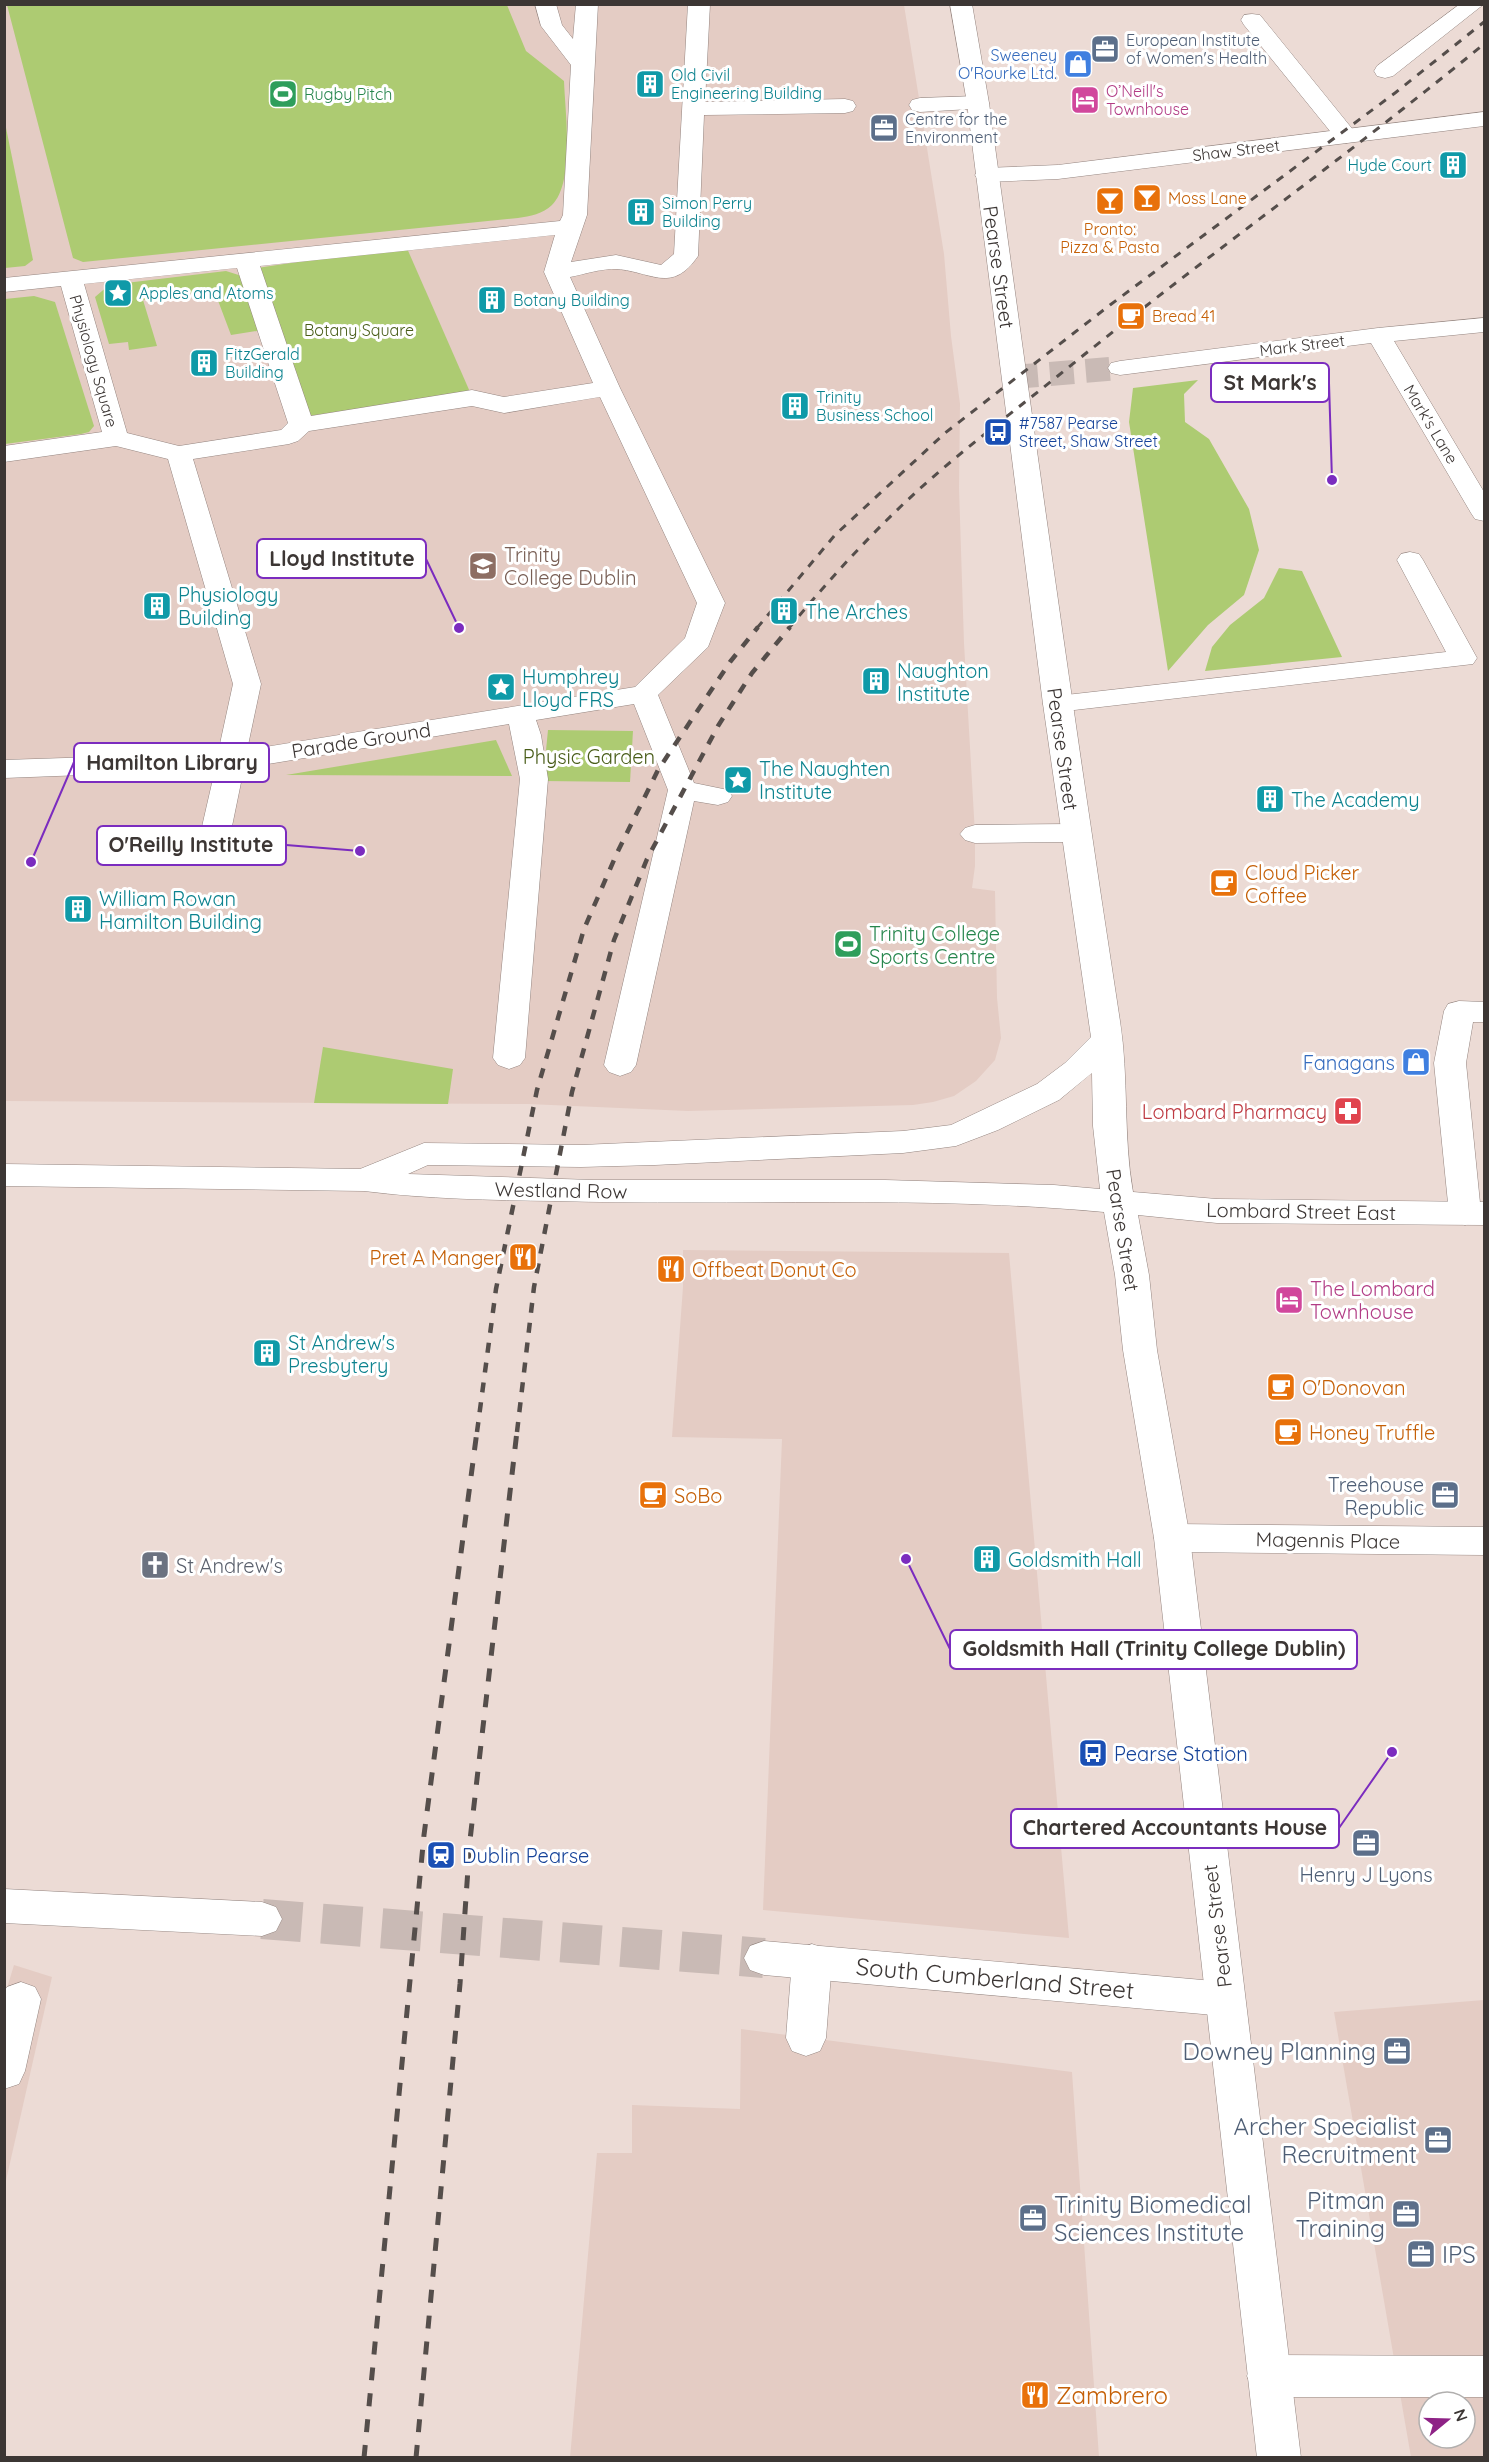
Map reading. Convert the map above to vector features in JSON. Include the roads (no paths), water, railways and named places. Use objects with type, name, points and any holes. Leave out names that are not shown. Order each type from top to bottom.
[{"type":"main road","points":[[545,4],[552,26],[582,64]]},
{"type":"main road","points":[[587,4],[575,215],[569,227],[556,272],[608,388],[711,603],[698,641],[644,694],[682,790],[620,1065]]},
{"type":"main road","points":[[556,272],[616,262],[666,273],[686,256],[699,4]]},
{"type":"main road","name":"Pearse Street","points":[[961,4],[978,103],[1057,704],[1107,1039],[1109,1126],[1118,1202],[1132,1275],[1140,1350],[1172,1538],[1279,2457]]},
{"type":"main road","points":[[1385,71],[1474,4]]},
{"type":"main road","points":[[1252,20],[1346,136]]},
{"type":"main road","points":[[920,105],[978,103]]},
{"type":"main road","points":[[693,109],[845,106]]},
{"type":"main road","name":"Shaw Street","points":[[986,175],[1058,172],[1485,119]]},
{"type":"main road","points":[[4,285],[71,280],[569,227]]},
{"type":"main road","points":[[246,260],[302,425]]},
{"type":"main road","name":"Physiology Square","points":[[4,454],[116,438],[71,280]]},
{"type":"main road","name":"Mark Street","points":[[1120,368],[1378,335],[1485,325]]},
{"type":"main road","name":"Mark's Lane","points":[[1378,335],[1485,513]]},
{"type":"main road","points":[[116,438],[179,453],[289,436],[302,425],[472,398],[504,405],[608,388]]},
{"type":"main road","points":[[179,453],[247,684],[216,831]]},
{"type":"main road","points":[[1057,704],[1463,658],[1410,560]]},
{"type":"main road","name":"Parade Ground","points":[[4,769],[231,761],[644,694]]},
{"type":"main road","points":[[509,1058],[534,779],[527,735],[520,714]]},
{"type":"main road","points":[[682,790],[718,796]]},
{"type":"main road","points":[[975,834],[1075,833]]},
{"type":"main road","points":[[1475,1213],[1450,1063],[1459,1011],[1485,1012]]},
{"type":"main road","points":[[364,1180],[424,1154],[582,1156],[655,1154],[903,1142],[956,1135],[1048,1092],[1076,1071],[1107,1039]]},
{"type":"main road","name":"Westland Row","points":[[4,1175],[364,1180],[422,1187],[593,1191],[885,1191],[1054,1196],[1118,1202]]},
{"type":"main road","name":"Lombard Street East","points":[[1118,1202],[1217,1211],[1475,1213]]},
{"type":"main road","name":"Magennis Place","points":[[1172,1538],[1485,1541]]},
{"type":"main road","points":[[4,1906],[262,1919]]},
{"type":"main road","name":"South Cumberland Street","points":[[764,1958],[1226,1999]]},
{"type":"main road","points":[[806,2038],[812,1961]]},
{"type":"main road","points":[[4,2071],[21,1999]]},
{"type":"main road","points":[[1269,2376],[1485,2377]]},
{"type":"tunnel","points":[[1014,377],[1120,368]]},
{"type":"tunnel","points":[[262,1919],[764,1958]]},
{"type":"railway","points":[[757,628],[835,535],[945,433],[1110,305],[1395,93],[1484,22]]},
{"type":"railway","points":[[789,628],[894,513],[954,459],[1111,333],[1484,44]]},
{"type":"railway","points":[[477,1432],[496,1289],[537,1090],[584,929],[617,853],[658,770],[730,662],[758,627]]},
{"type":"railway","points":[[517,1432],[534,1287],[572,1092],[614,940],[647,859],[718,726],[752,673],[790,627]]},
{"type":"railway","points":[[364,2458],[424,1835],[477,1431]]},
{"type":"railway","points":[[416,2458],[460,1984],[470,1840],[517,1431]]},
{"type":"place","name":"European Institute of Women's Health","points":[[1105,49]]},
{"type":"place","name":"Sweeney O'Rourke Ltd.","points":[[1078,64]]},
{"type":"place","name":"Old Civil Engineering Building","points":[[650,84]]},
{"type":"place","name":"Rugby Pitch","points":[[283,94]]},
{"type":"place","name":"O’Neill's Townhouse","points":[[1085,100]]},
{"type":"place","name":"Centre for the Environment","points":[[884,128]]},
{"type":"place","name":"Hyde Court","points":[[1453,165]]},
{"type":"place","name":"Moss Lane","points":[[1147,198]]},
{"type":"place","name":"Pronto: Pizza & Pasta","points":[[1110,201]]},
{"type":"place","name":"Simon Perry Building","points":[[641,212]]},
{"type":"place","name":"Apples and Atoms","points":[[118,293]]},
{"type":"place","name":"Botany Building","points":[[492,300]]},
{"type":"place","name":"Bread 41","points":[[1131,316]]},
{"type":"place","name":"FitzGerald Building","points":[[204,363]]},
{"type":"place","name":"Trinity Business School","points":[[795,406]]},
{"type":"place","name":"#7587 Pearse Street, Shaw Street","points":[[998,432]]},
{"type":"place","name":"St Mark's","points":[[1332,480]]},
{"type":"place","name":"Trinity College Dublin","points":[[483,566]]},
{"type":"place","name":"Physiology Building","points":[[157,606]]},
{"type":"place","name":"The Arches","points":[[784,611]]},
{"type":"place","name":"Lloyd Institute","points":[[459,628]]},
{"type":"place","name":"Naughton Institute","points":[[876,681]]},
{"type":"place","name":"Humphrey Lloyd FRS","points":[[501,687]]},
{"type":"place","name":"The Naughten Institute","points":[[738,780]]},
{"type":"place","name":"The Academy","points":[[1270,799]]},
{"type":"place","name":"O'Reilly Institute","points":[[360,851]]},
{"type":"place","name":"Hamilton Library","points":[[31,862]]},
{"type":"place","name":"Cloud Picker Coffee","points":[[1224,883]]},
{"type":"place","name":"William Rowan Hamilton Building","points":[[78,909]]},
{"type":"place","name":"Trinity College Sports Centre","points":[[848,944]]},
{"type":"place","name":"Fanagans","points":[[1416,1062]]},
{"type":"place","name":"Lombard Pharmacy","points":[[1348,1111]]},
{"type":"place","name":"Pret A Manger","points":[[523,1257]]},
{"type":"place","name":"Offbeat Donut Co","points":[[671,1269]]},
{"type":"place","name":"The Lombard Townhouse","points":[[1289,1300]]},
{"type":"place","name":"St Andrew's Presbytery","points":[[267,1353]]},
{"type":"place","name":"O'Donovan","points":[[1281,1387]]},
{"type":"place","name":"Honey Truffle","points":[[1288,1432]]},
{"type":"place","name":"SoBo","points":[[653,1495]]},
{"type":"place","name":"Treehouse Republic","points":[[1445,1495]]},
{"type":"place","name":"Goldsmith Hall (Trinity College Dublin)","points":[[906,1559]]},
{"type":"place","name":"Goldsmith Hall","points":[[987,1559]]},
{"type":"place","name":"St Andrew's","points":[[155,1565]]},
{"type":"place","name":"Chartered Accountants House","points":[[1392,1752]]},
{"type":"place","name":"Pearse Station","points":[[1093,1753]]},
{"type":"place","name":"Henry J Lyons","points":[[1366,1843]]},
{"type":"place","name":"Dublin Pearse","points":[[441,1855]]},
{"type":"place","name":"Downey Planning","points":[[1397,2051]]},
{"type":"place","name":"Archer Specialist Recruitment","points":[[1438,2140]]},
{"type":"place","name":"Pitman Training","points":[[1406,2214]]},
{"type":"place","name":"Trinity Biomedical Sciences Institute","points":[[1033,2218]]},
{"type":"place","name":"IPS","points":[[1421,2254]]},
{"type":"place","name":"Zambrero","points":[[1035,2395]]},
{"type":"park label","name":"Botany Square","points":[[359,330]]},
{"type":"park label","name":"Physic Garden","points":[[589,756]]}]
